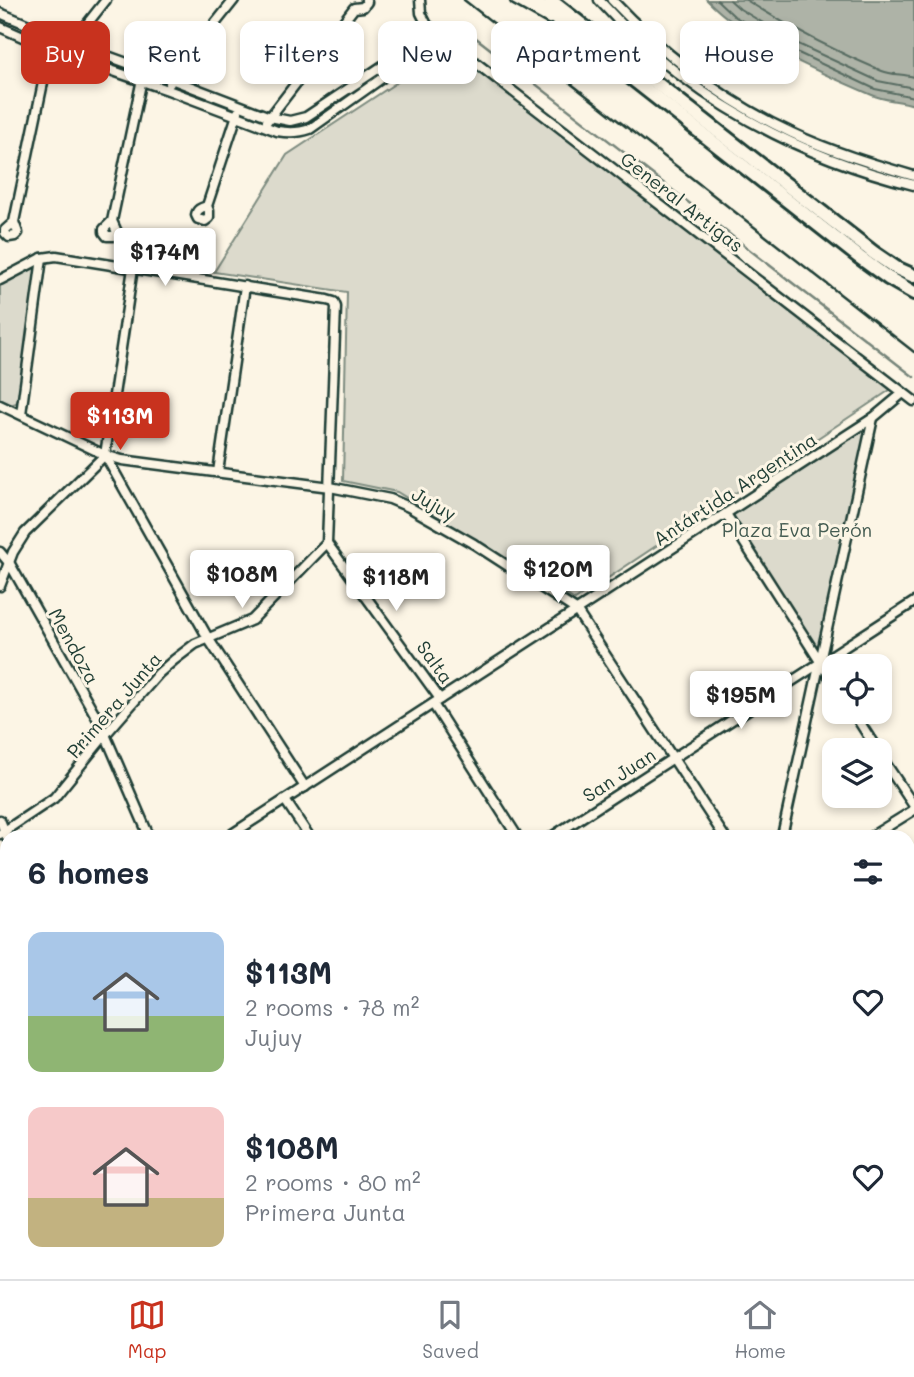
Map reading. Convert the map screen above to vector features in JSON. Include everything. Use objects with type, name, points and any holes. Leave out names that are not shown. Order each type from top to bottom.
[{"type":"main road","points":[[532,0],[559,21]]},
{"type":"main road","points":[[550,0],[865,246],[896,268],[914,276]]},
{"type":"main road","points":[[639,84],[866,262],[914,293]]},
{"type":"street","points":[[91,21],[106,0]]},
{"type":"street","points":[[217,21],[234,0]]},
{"type":"street","points":[[264,126],[354,4],[363,7],[366,0]]},
{"type":"street","points":[[423,0],[421,13],[426,21]]},
{"type":"street","points":[[515,0],[554,21]]},
{"type":"street","points":[[599,0],[660,60],[696,88],[753,113],[870,173],[914,185]]},
{"type":"street","points":[[612,0],[663,50],[725,101]]},
{"type":"street","points":[[0,13],[21,22]]},
{"type":"street","points":[[617,20],[624,13]]},
{"type":"street","points":[[0,27],[21,36]]},
{"type":"street","name":"General Artigas","points":[[477,62],[914,401]]},
{"type":"street","points":[[184,84],[270,117],[290,121],[306,117],[378,74]]},
{"type":"street","points":[[150,84],[277,131],[290,133],[310,129],[378,76]]},
{"type":"street","points":[[14,222],[46,84]]},
{"type":"street","points":[[112,221],[140,84]]},
{"type":"street","points":[[167,90],[169,84]]},
{"type":"street","points":[[207,206],[241,106]]},
{"type":"street","points":[[833,155],[914,176]]},
{"type":"street","points":[[0,280],[42,258],[56,256],[334,302],[336,307],[327,543]]},
{"type":"street","points":[[21,414],[42,258]]},
{"type":"street","points":[[0,586],[17,543],[25,533],[105,455],[133,268]]},
{"type":"street","points":[[218,472],[244,286]]},
{"type":"street","name":"Antártida Argentina","points":[[238,830],[873,418],[904,393]]},
{"type":"street","name":"Jujuy","points":[[0,405],[105,455],[122,460],[330,487],[400,502],[474,544],[576,610],[720,830]]},
{"type":"street","points":[[783,830],[873,418]]},
{"type":"street","points":[[105,455],[208,638],[305,787]]},
{"type":"street","points":[[726,514],[822,666]]},
{"type":"street","name":"Primera Junta","points":[[10,830],[54,798],[159,673],[186,650],[252,620],[327,543]]},
{"type":"street","name":"Salta","points":[[327,543],[437,702],[513,830]]},
{"type":"street","name":"Mendoza","points":[[0,552],[10,564],[105,735],[146,830]]},
{"type":"street","name":"San Juan","points":[[562,830],[914,603]]},
{"type":"street","points":[[881,830],[914,808],[892,773]]},
{"type":"street","points":[[285,800],[305,830]]},
{"type":"green space","points":[[477,69],[491,79],[491,84],[497,84],[899,384],[575,600],[397,492],[343,481],[347,292],[214,272],[287,155],[394,84],[477,84]]},
{"type":"green space","points":[[35,266],[38,268],[20,399],[11,405],[0,401],[0,283]]},
{"type":"green space","name":"Plaza Eva Perón","points":[[873,418],[820,663],[726,514]]},
{"type":"water","points":[[707,0],[914,0],[914,105],[877,97],[799,62],[799,21],[732,21]]},
{"type":"waterway","points":[[477,39],[914,377]]},
{"type":"railway","points":[[464,0],[914,352]]}]
